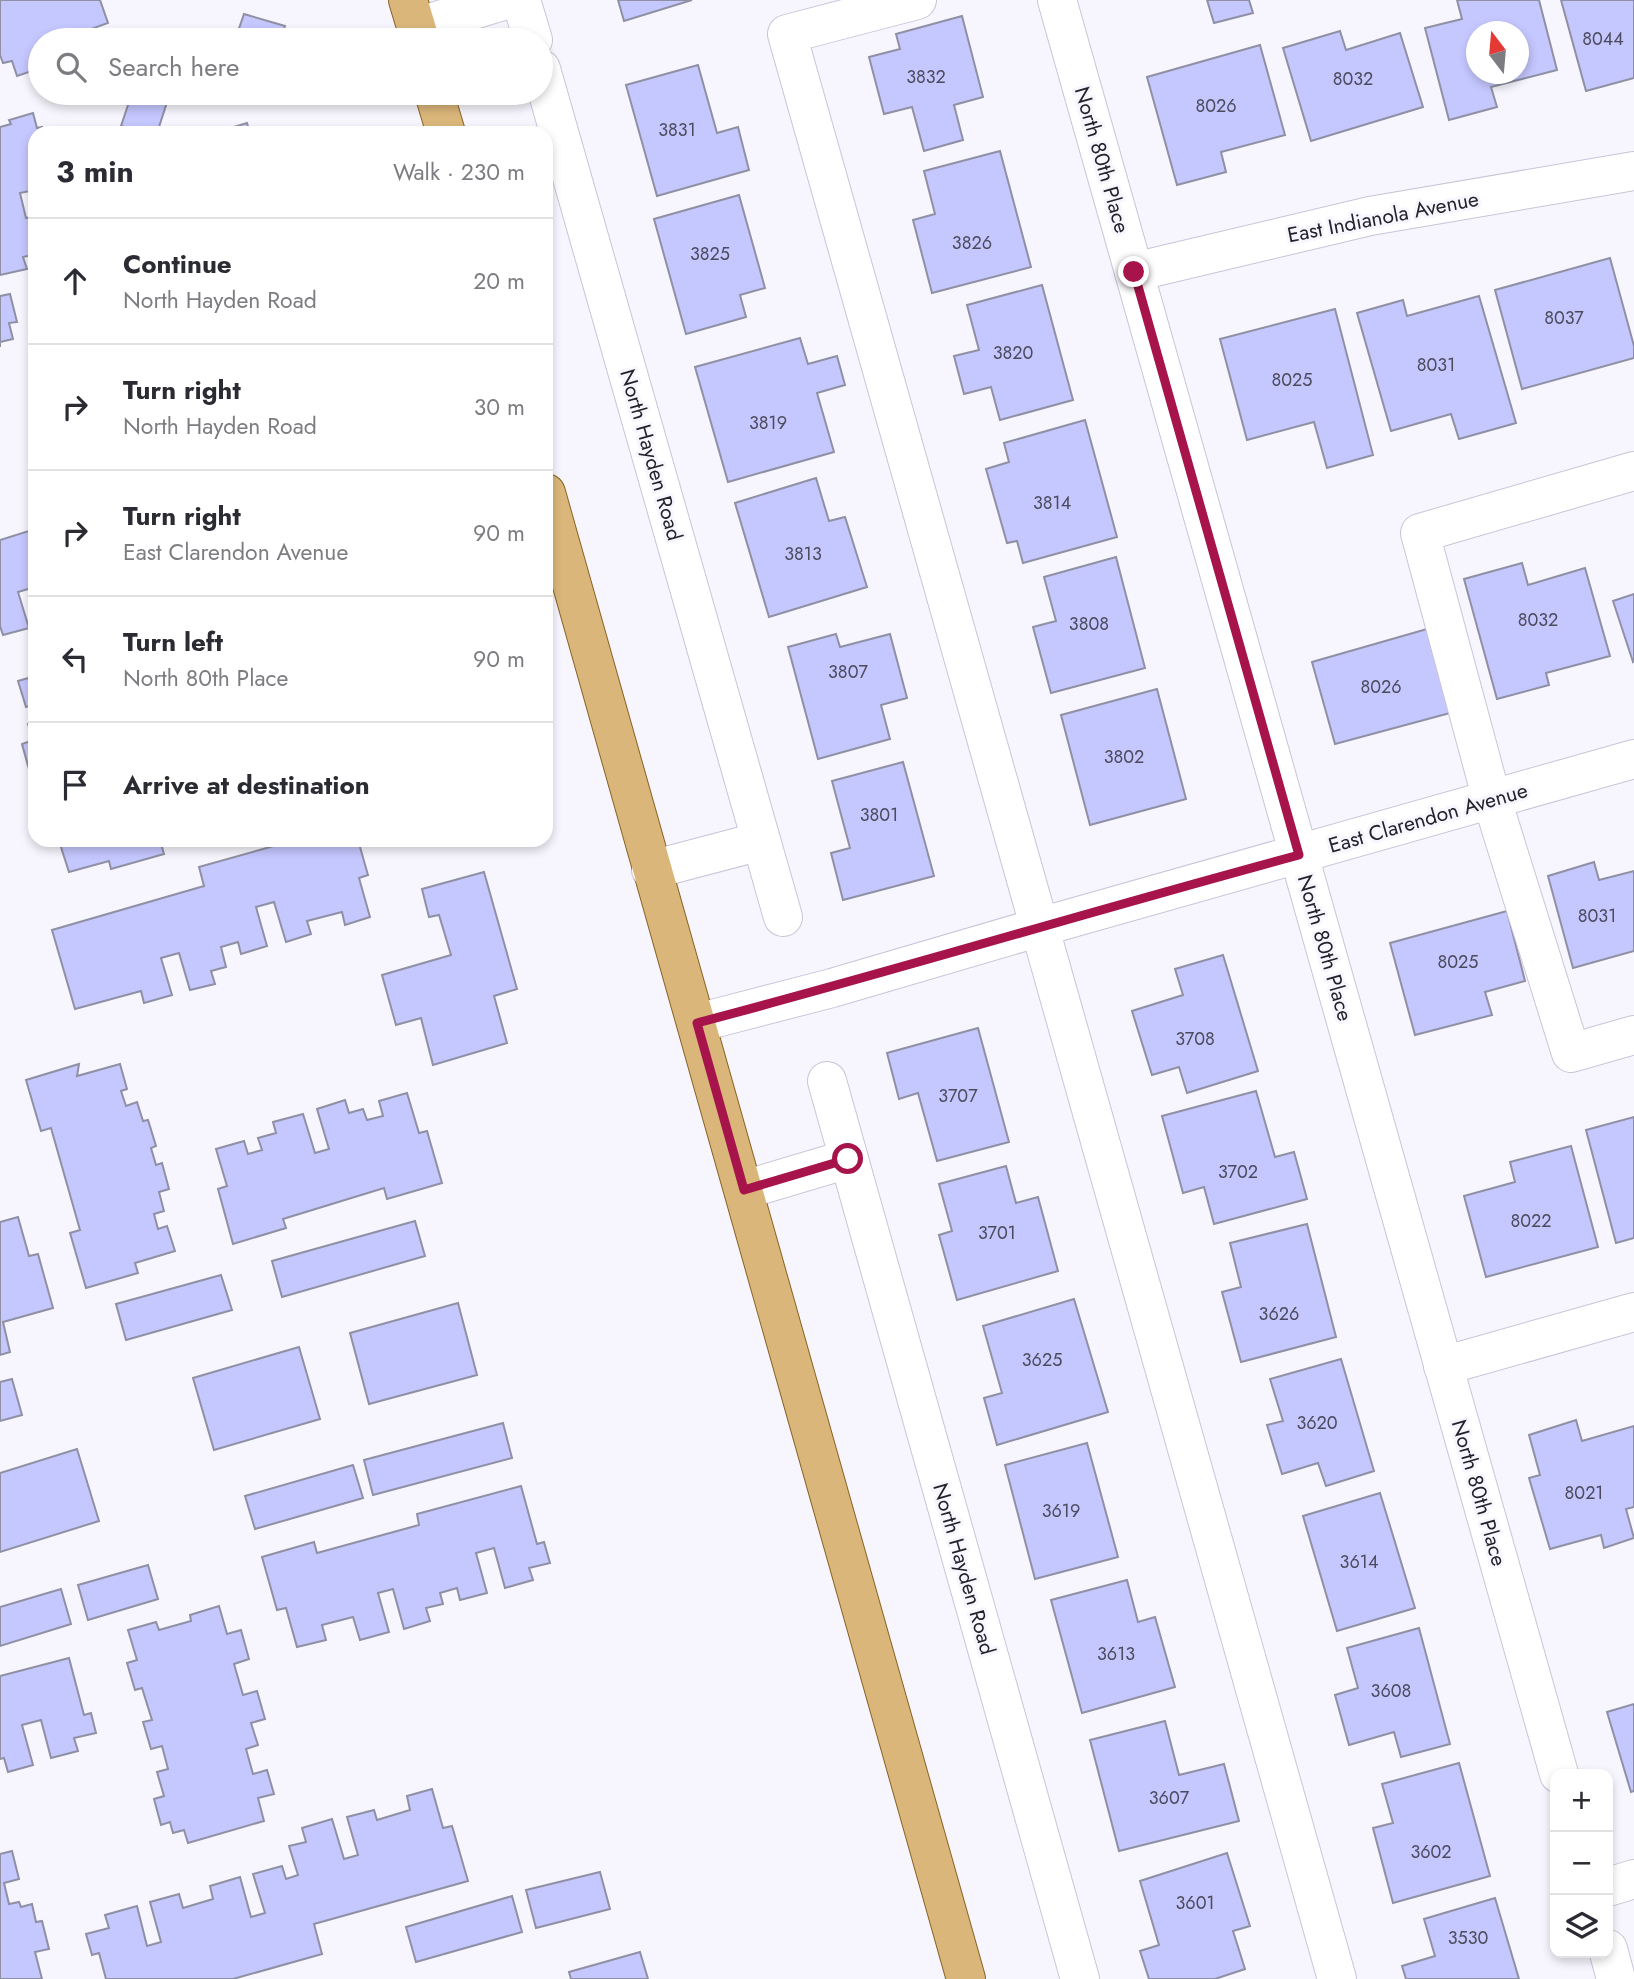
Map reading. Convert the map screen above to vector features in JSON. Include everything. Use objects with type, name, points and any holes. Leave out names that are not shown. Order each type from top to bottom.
[{"type":"main road","points":[[438,105],[444,126]]},
{"type":"main road","points":[[553,518],[965,1979]]},
{"type":"street","points":[[415,23],[506,0]]},
{"type":"street","points":[[521,0],[529,28]]},
{"type":"street","points":[[917,0],[787,34],[1337,1979]]},
{"type":"street","name":"North 80th Place","points":[[1058,0],[1558,1769]]},
{"type":"street","name":"North Hayden Road","points":[[551,105],[783,917]]},
{"type":"street","name":"East Indianola Avenue","points":[[1134,272],[1370,216],[1634,171]]},
{"type":"street","points":[[1634,471],[1420,533],[1492,800],[1571,1053],[1634,1035]]},
{"type":"street","name":"East Clarendon Avenue","points":[[697,1023],[832,988],[1634,759]]},
{"type":"street","points":[[651,870],[761,841]]},
{"type":"street","name":"North Hayden Road","points":[[827,1081],[1080,1979]]},
{"type":"street","points":[[744,1190],[848,1159]]},
{"type":"street","points":[[1443,1366],[1634,1312]]},
{"type":"street","points":[[1613,1885],[1634,1879]]},
{"type":"street","points":[[1610,1958],[1616,1979]]},
{"type":"building","points":[[0,0],[100,0],[108,23],[94,28],[28,28],[28,72],[17,76],[12,61],[3,63],[0,55]]},
{"type":"building","points":[[618,0],[692,0],[624,21]]},
{"type":"building","points":[[1207,0],[1249,0],[1253,13],[1214,23]]},
{"type":"building","points":[[1457,0],[1539,0],[1557,70],[1529,77],[1529,21],[1466,21],[1466,84],[1503,84],[1491,87],[1497,107],[1449,120],[1425,28],[1462,19]]},
{"type":"building","points":[[1561,0],[1634,0],[1634,78],[1586,91]]},
{"type":"building","points":[[244,14],[285,26],[284,28],[239,28]]},
{"type":"building","points":[[962,16],[983,97],[954,105],[963,140],[924,151],[912,107],[884,114],[869,57],[900,49],[896,34]]},
{"type":"building","points":[[1340,31],[1346,50],[1400,33],[1423,107],[1311,141],[1283,48]]},
{"type":"building","points":[[1260,45],[1285,135],[1221,152],[1226,172],[1177,185],[1147,77]]},
{"type":"building","points":[[698,65],[717,133],[738,127],[749,170],[657,196],[626,85]]},
{"type":"building","points":[[128,105],[166,105],[159,126],[121,126]]},
{"type":"building","points":[[33,113],[36,126],[28,126],[28,191],[20,193],[28,218],[28,256],[23,257],[27,269],[0,275],[0,127],[11,124],[9,120]]},
{"type":"building","points":[[1000,151],[1031,267],[932,293],[913,220],[935,214],[924,171]]},
{"type":"building","points":[[739,195],[765,288],[740,295],[746,317],[686,334],[654,219]]},
{"type":"building","points":[[1610,258],[1634,346],[1634,358],[1522,389],[1495,290]]},
{"type":"building","points":[[1042,285],[1073,400],[1000,420],[991,387],[964,394],[954,356],[979,350],[967,305]]},
{"type":"building","points":[[10,294],[17,322],[9,323],[13,339],[0,342],[0,296]]},
{"type":"building","points":[[1479,296],[1516,423],[1459,439],[1451,414],[1391,431],[1357,313],[1403,300],[1407,316]]},
{"type":"building","points":[[1335,309],[1373,455],[1327,468],[1314,422],[1247,440],[1220,339]]},
{"type":"building","points":[[800,338],[808,364],[837,356],[845,385],[817,393],[834,452],[728,482],[695,367]]},
{"type":"building","points":[[1085,420],[1117,537],[1023,563],[1017,541],[1007,543],[986,469],[1009,462],[1004,443]]},
{"type":"building","points":[[816,478],[829,521],[845,517],[867,587],[769,617],[735,503]]},
{"type":"building","points":[[28,531],[28,589],[18,592],[28,628],[3,635],[0,626],[0,540]]},
{"type":"building","points":[[1116,557],[1145,668],[1051,693],[1033,627],[1056,621],[1044,577]]},
{"type":"building","points":[[1522,563],[1528,585],[1585,568],[1610,656],[1546,673],[1549,685],[1497,699],[1464,579]]},
{"type":"building","points":[[1634,594],[1634,661],[1633,662],[1613,601]]},
{"type":"building","points":[[1427,629],[1450,713],[1335,744],[1312,662]]},
{"type":"building","points":[[836,634],[840,647],[890,634],[907,698],[881,705],[890,739],[818,759],[788,647]]},
{"type":"building","points":[[28,678],[28,706],[26,707],[18,681]]},
{"type":"building","points":[[1157,689],[1186,799],[1090,825],[1061,715]]},
{"type":"building","points":[[28,742],[28,766],[22,744]]},
{"type":"building","points":[[903,762],[934,876],[843,900],[831,853],[850,848],[832,781]]},
{"type":"building","points":[[61,847],[162,847],[164,854],[111,869],[109,861],[69,872]]},
{"type":"building","points":[[270,847],[360,847],[368,875],[359,878],[370,917],[345,925],[342,912],[307,921],[311,934],[286,942],[274,902],[256,907],[267,946],[241,954],[238,942],[221,947],[226,967],[211,971],[215,984],[190,990],[179,953],[161,958],[172,995],[144,1003],[141,991],[75,1009],[52,930],[204,886],[199,867]]},
{"type":"building","points":[[1594,862],[1599,880],[1634,871],[1634,951],[1573,968],[1548,876]]},
{"type":"building","points":[[484,872],[517,989],[494,996],[507,1043],[433,1065],[421,1018],[396,1025],[382,975],[451,955],[439,915],[429,917],[422,889]]},
{"type":"building","points":[[1507,911],[1525,981],[1485,992],[1492,1015],[1415,1035],[1390,943]]},
{"type":"building","points":[[1223,955],[1258,1071],[1187,1093],[1179,1067],[1152,1075],[1132,1011],[1183,995],[1175,969]]},
{"type":"building","points":[[978,1028],[1009,1142],[937,1161],[918,1093],[899,1099],[887,1053]]},
{"type":"building","points":[[79,1064],[77,1076],[120,1064],[127,1089],[121,1091],[126,1106],[137,1102],[143,1121],[148,1120],[156,1146],[151,1148],[156,1165],[162,1163],[169,1189],[159,1192],[164,1211],[154,1214],[158,1229],[167,1226],[175,1251],[135,1263],[138,1273],[86,1288],[70,1233],[80,1230],[51,1128],[41,1131],[26,1080]]},
{"type":"building","points":[[1256,1091],[1275,1157],[1294,1152],[1307,1199],[1214,1224],[1204,1187],[1183,1193],[1162,1116]]},
{"type":"building","points":[[407,1093],[419,1133],[427,1131],[442,1183],[387,1199],[384,1188],[283,1219],[286,1228],[233,1244],[218,1189],[227,1186],[216,1149],[244,1141],[248,1154],[262,1150],[258,1138],[276,1133],[273,1122],[303,1114],[315,1153],[329,1149],[317,1109],[345,1100],[349,1113],[363,1109],[367,1120],[383,1116],[379,1101]]},
{"type":"building","points":[[1634,1117],[1634,1238],[1616,1243],[1586,1130]]},
{"type":"building","points":[[1571,1146],[1598,1247],[1486,1277],[1464,1196],[1515,1182],[1510,1162]]},
{"type":"building","points":[[1006,1166],[1016,1203],[1038,1197],[1058,1271],[957,1300],[939,1235],[952,1231],[939,1184]]},
{"type":"building","points":[[18,1217],[29,1256],[38,1254],[53,1308],[3,1322],[10,1352],[0,1355],[0,1222]]},
{"type":"building","points":[[415,1221],[425,1256],[282,1297],[272,1261]]},
{"type":"building","points":[[1307,1224],[1336,1337],[1241,1362],[1222,1292],[1241,1287],[1230,1243]]},
{"type":"building","points":[[221,1275],[232,1310],[126,1340],[116,1304]]},
{"type":"building","points":[[1074,1299],[1108,1412],[997,1445],[984,1398],[1002,1393],[983,1326]]},
{"type":"building","points":[[458,1303],[477,1375],[369,1404],[350,1333]]},
{"type":"building","points":[[299,1347],[320,1419],[214,1450],[193,1378]]},
{"type":"building","points":[[1341,1359],[1374,1471],[1326,1486],[1318,1463],[1282,1474],[1267,1425],[1283,1421],[1270,1379]]},
{"type":"building","points":[[12,1379],[22,1415],[0,1421],[0,1382]]},
{"type":"building","points":[[1576,1420],[1582,1441],[1634,1426],[1634,1507],[1626,1509],[1634,1538],[1604,1548],[1601,1535],[1550,1549],[1529,1478],[1540,1475],[1529,1435]]},
{"type":"building","points":[[503,1423],[512,1458],[373,1495],[364,1460]]},
{"type":"building","points":[[1087,1443],[1118,1557],[1035,1579],[1005,1465]]},
{"type":"building","points":[[77,1449],[99,1521],[0,1552],[0,1473]]},
{"type":"building","points":[[353,1465],[363,1498],[255,1529],[245,1496]]},
{"type":"building","points":[[521,1486],[537,1544],[544,1542],[550,1563],[529,1568],[533,1580],[505,1588],[494,1548],[476,1553],[487,1593],[460,1600],[457,1588],[440,1593],[443,1604],[426,1608],[430,1621],[404,1629],[393,1589],[378,1593],[389,1632],[360,1640],[353,1617],[322,1625],[326,1640],[297,1647],[286,1608],[277,1610],[262,1557],[314,1542],[317,1553],[419,1525],[417,1514]]},
{"type":"building","points":[[1380,1493],[1415,1608],[1337,1631],[1303,1516]]},
{"type":"building","points":[[148,1565],[158,1599],[88,1620],[78,1585]]},
{"type":"building","points":[[1127,1580],[1138,1622],[1155,1617],[1175,1687],[1082,1713],[1051,1600]]},
{"type":"building","points":[[61,1589],[71,1624],[0,1646],[0,1607]]},
{"type":"building","points":[[219,1606],[227,1634],[241,1630],[249,1659],[234,1664],[243,1695],[257,1691],[265,1719],[251,1723],[258,1745],[246,1749],[253,1774],[267,1770],[274,1794],[258,1798],[264,1821],[188,1843],[184,1830],[173,1833],[170,1822],[161,1825],[154,1799],[164,1796],[157,1772],[168,1769],[162,1746],[151,1749],[143,1722],[152,1720],[142,1688],[135,1690],[127,1663],[137,1660],[128,1630],[156,1622],[159,1630],[191,1621],[190,1615]]},
{"type":"building","points":[[1419,1628],[1450,1744],[1401,1757],[1394,1732],[1349,1745],[1335,1695],[1358,1688],[1347,1648]]},
{"type":"building","points":[[69,1658],[84,1715],[91,1713],[96,1733],[74,1738],[78,1751],[51,1758],[41,1720],[22,1725],[33,1765],[8,1772],[4,1758],[0,1759],[0,1676]]},
{"type":"building","points":[[1634,1704],[1634,1791],[1631,1792],[1607,1712]]},
{"type":"building","points":[[1165,1721],[1179,1775],[1224,1764],[1239,1821],[1119,1851],[1090,1740]]},
{"type":"building","points":[[1459,1763],[1490,1876],[1393,1903],[1373,1828],[1393,1823],[1382,1784]]},
{"type":"building","points":[[432,1789],[443,1828],[452,1826],[468,1881],[314,1924],[322,1954],[233,1979],[106,1979],[99,1953],[92,1955],[86,1934],[109,1928],[105,1915],[137,1906],[147,1946],[161,1942],[150,1902],[179,1894],[183,1908],[213,1899],[210,1886],[240,1877],[251,1917],[265,1913],[253,1874],[282,1866],[286,1879],[298,1875],[289,1846],[306,1842],[302,1828],[332,1819],[344,1859],[358,1855],[347,1817],[374,1810],[377,1820],[410,1810],[407,1796]]},
{"type":"building","points":[[12,1851],[19,1879],[4,1883],[9,1904],[19,1902],[21,1907],[32,1904],[36,1922],[42,1921],[49,1949],[35,1952],[42,1979],[0,1979],[0,1854]]},
{"type":"building","points":[[1227,1853],[1250,1926],[1233,1931],[1245,1969],[1215,1979],[1149,1979],[1140,1951],[1159,1945],[1140,1881]]},
{"type":"building","points":[[600,1872],[610,1909],[536,1928],[526,1890]]},
{"type":"building","points":[[512,1896],[522,1932],[416,1962],[406,1927]]},
{"type":"building","points":[[1495,1898],[1519,1979],[1406,1979],[1402,1966],[1435,1956],[1424,1919]]},
{"type":"building","points":[[640,1952],[648,1979],[571,1979],[569,1972]]},
{"type":"route","points":[[848,1159],[744,1190],[697,1023],[832,988],[1299,855],[1134,272]]}]
